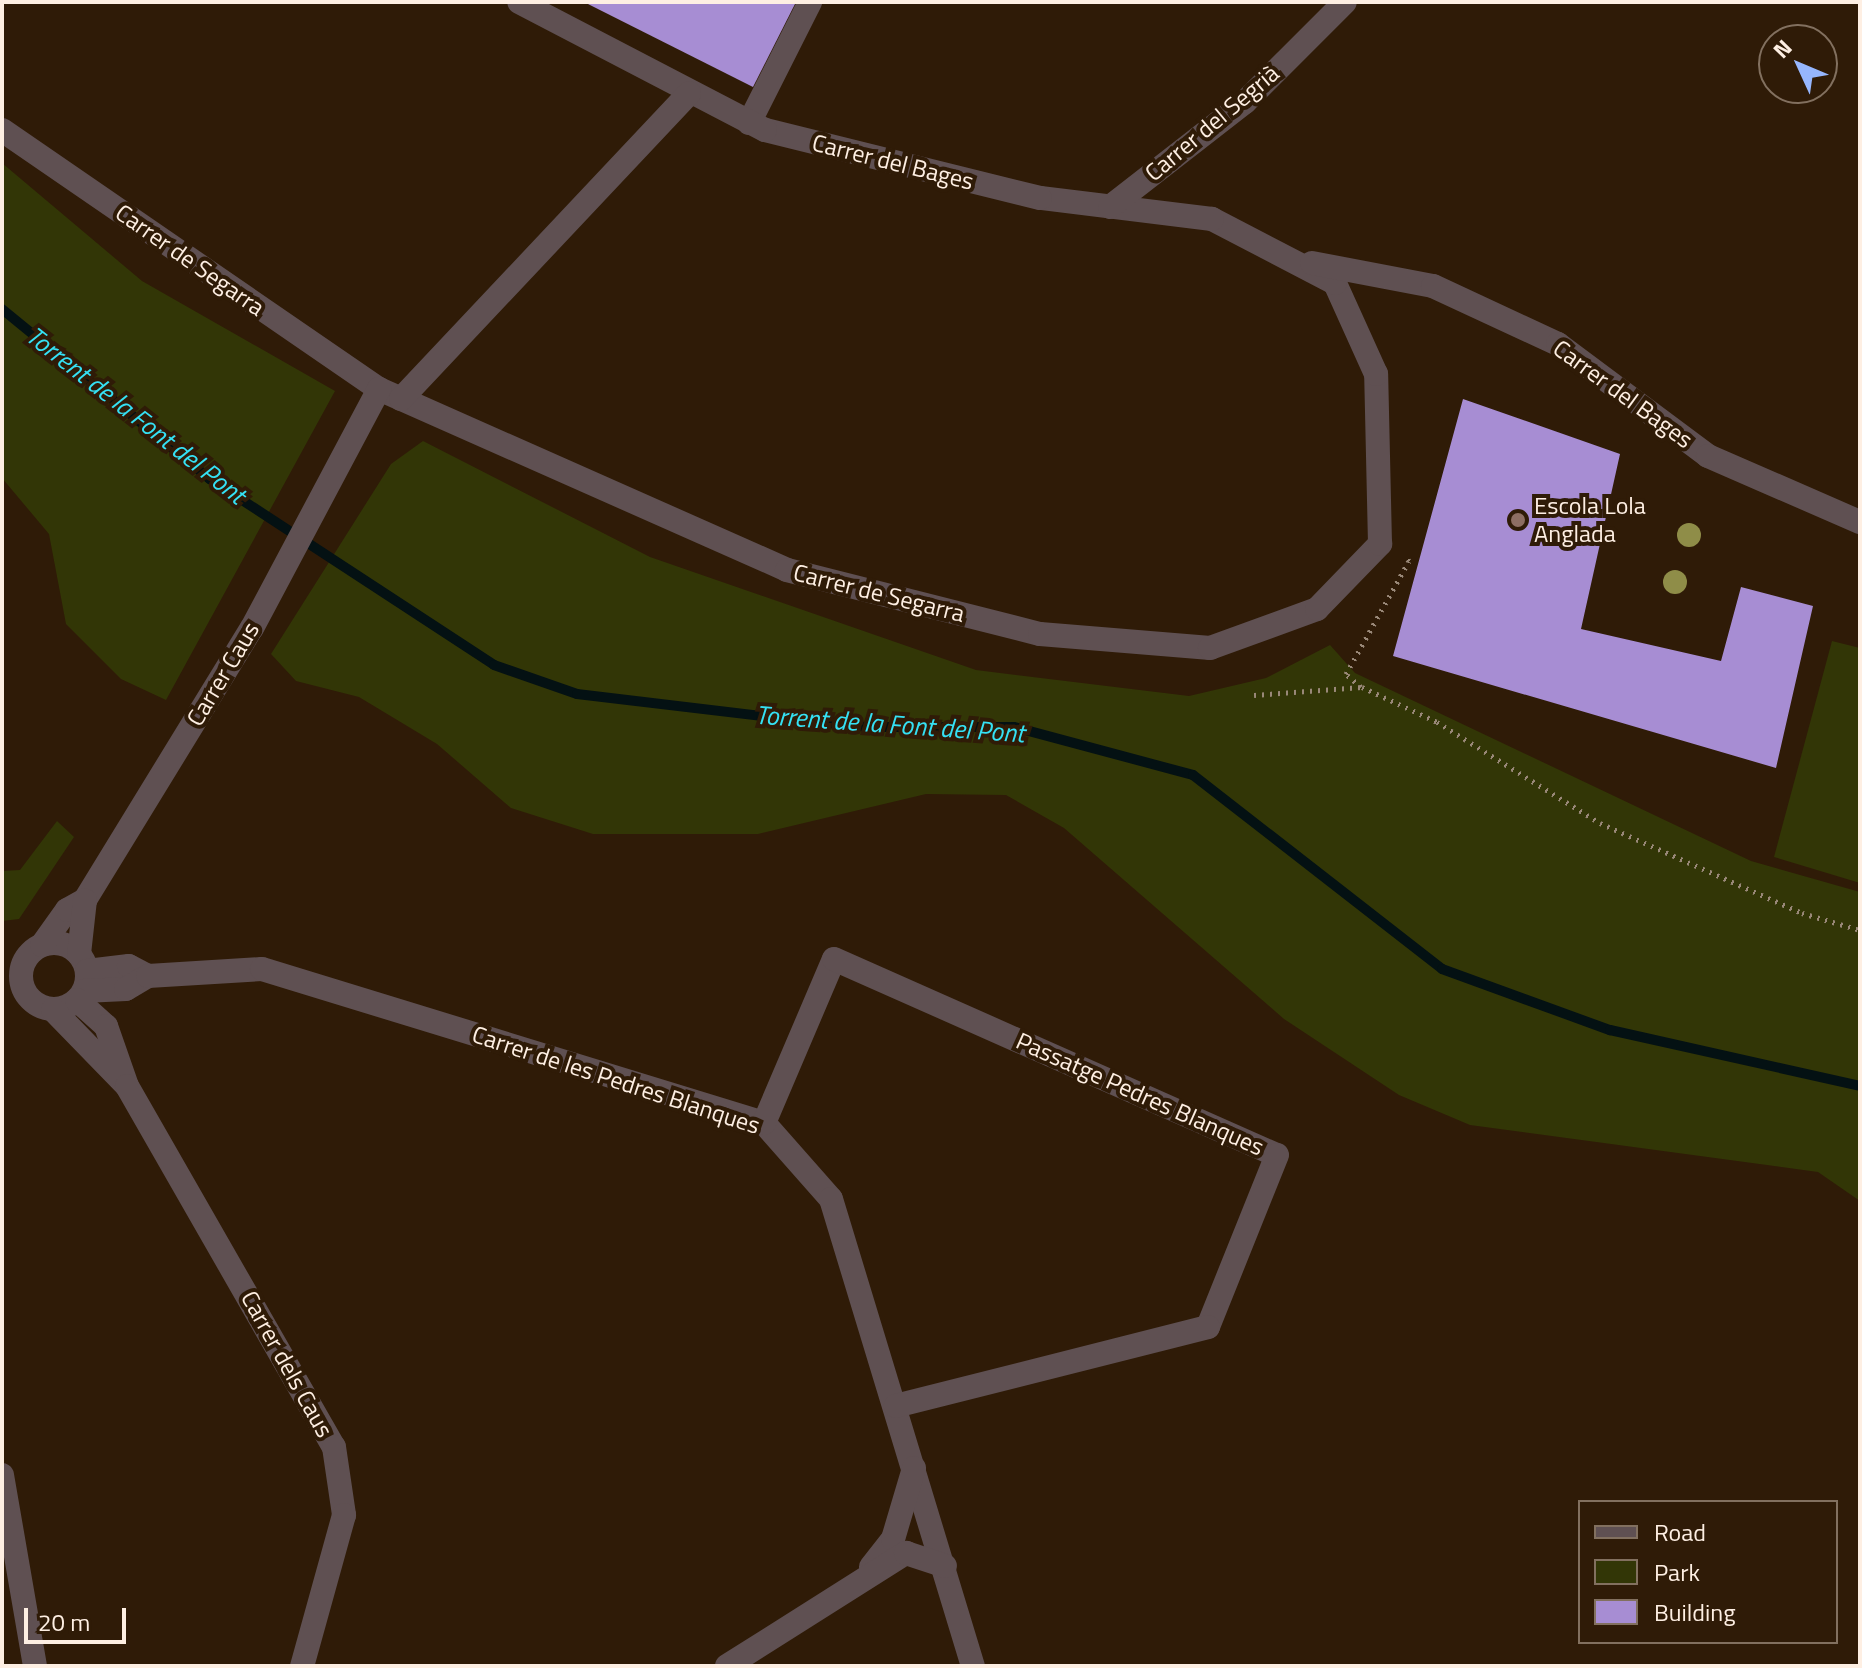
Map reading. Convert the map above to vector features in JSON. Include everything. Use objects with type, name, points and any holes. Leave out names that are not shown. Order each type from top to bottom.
[{"type":"street","name":"Carrer del Bages","points":[[519,2],[749,123],[1040,198],[1212,219],[1335,283],[1376,374],[1390,547]]},
{"type":"street","points":[[749,123],[810,2]]},
{"type":"street","name":"Carrer del Segrià","points":[[1110,207],[1245,102],[1345,2]]},
{"type":"street","points":[[390,394],[689,93]]},
{"type":"street","name":"Carrer de Segarra","points":[[2,130],[390,394],[787,570],[1040,634],[1210,648],[1317,609],[1390,547]]},
{"type":"street","name":"Carrer del Bages","points":[[1288,258],[1433,286],[1558,344],[1708,456],[1860,522]]},
{"type":"street","name":"Carrer Caus","points":[[82,979],[85,900],[252,628],[349,443],[390,394]]},
{"type":"street","name":"Carrer Caus","points":[[42,945],[67,910],[85,900]]},
{"type":"street","points":[[62,944],[106,1026],[127,1086],[53,1010],[28,997],[12,968],[42,945],[62,944]]},
{"type":"street","name":"Passatge Pedres Blanques","points":[[764,1123],[834,959],[1277,1155],[1208,1327],[896,1406]]},
{"type":"street","name":"Carrer de les Pedres Blanques","points":[[82,979],[129,966],[148,976],[262,969],[764,1123],[831,1199],[915,1465],[973,1666]]},
{"type":"street","points":[[53,1010],[82,979]]},
{"type":"street","name":"Carrer dels Caus","points":[[127,1086],[334,1447],[344,1515],[302,1666]]},
{"type":"street","points":[[867,1572],[893,1539],[915,1465]]},
{"type":"street","points":[[2,1475],[35,1666]]},
{"type":"street","points":[[727,1666],[867,1572],[906,1553],[945,1566]]},
{"type":"path","points":[[1390,547],[1409,561],[1346,674],[1362,687],[1437,722],[1600,823],[1789,908],[1860,930]]},
{"type":"path","points":[[1254,695],[1288,687],[1292,696],[1362,687]]},
{"type":"green space","points":[[2,163],[142,281],[335,391],[166,700],[121,679],[66,624],[49,534],[2,478]]},
{"type":"green space","points":[[423,441],[650,557],[976,670],[1189,696],[1266,678],[1330,645],[1355,673],[1751,861],[1860,892],[1860,1201],[1818,1172],[1470,1125],[1399,1095],[1284,1019],[1064,828],[1006,795],[926,794],[758,834],[593,834],[511,808],[437,744],[359,697],[296,681],[271,654],[391,464]]},
{"type":"green space","points":[[1832,641],[1860,648],[1860,883],[1774,857]]},
{"type":"green space","points":[[57,821],[74,837],[19,919],[2,921],[2,871],[20,870]]},
{"type":"building","points":[[584,2],[796,2],[753,87]]},
{"type":"building","name":"Escola Lola Anglada","points":[[1463,399],[1620,454],[1581,629],[1721,661],[1741,587],[1813,606],[1776,768],[1393,656]]},
{"type":"waterway","name":"Torrent de la Font del Pont","points":[[2,309],[210,479],[494,665],[577,694],[761,716],[868,727],[1014,727],[1193,775],[1442,969],[1610,1030],[1860,1086]]},
{"type":"place","name":"Escola Lola Anglada","points":[[1518,520]]}]
